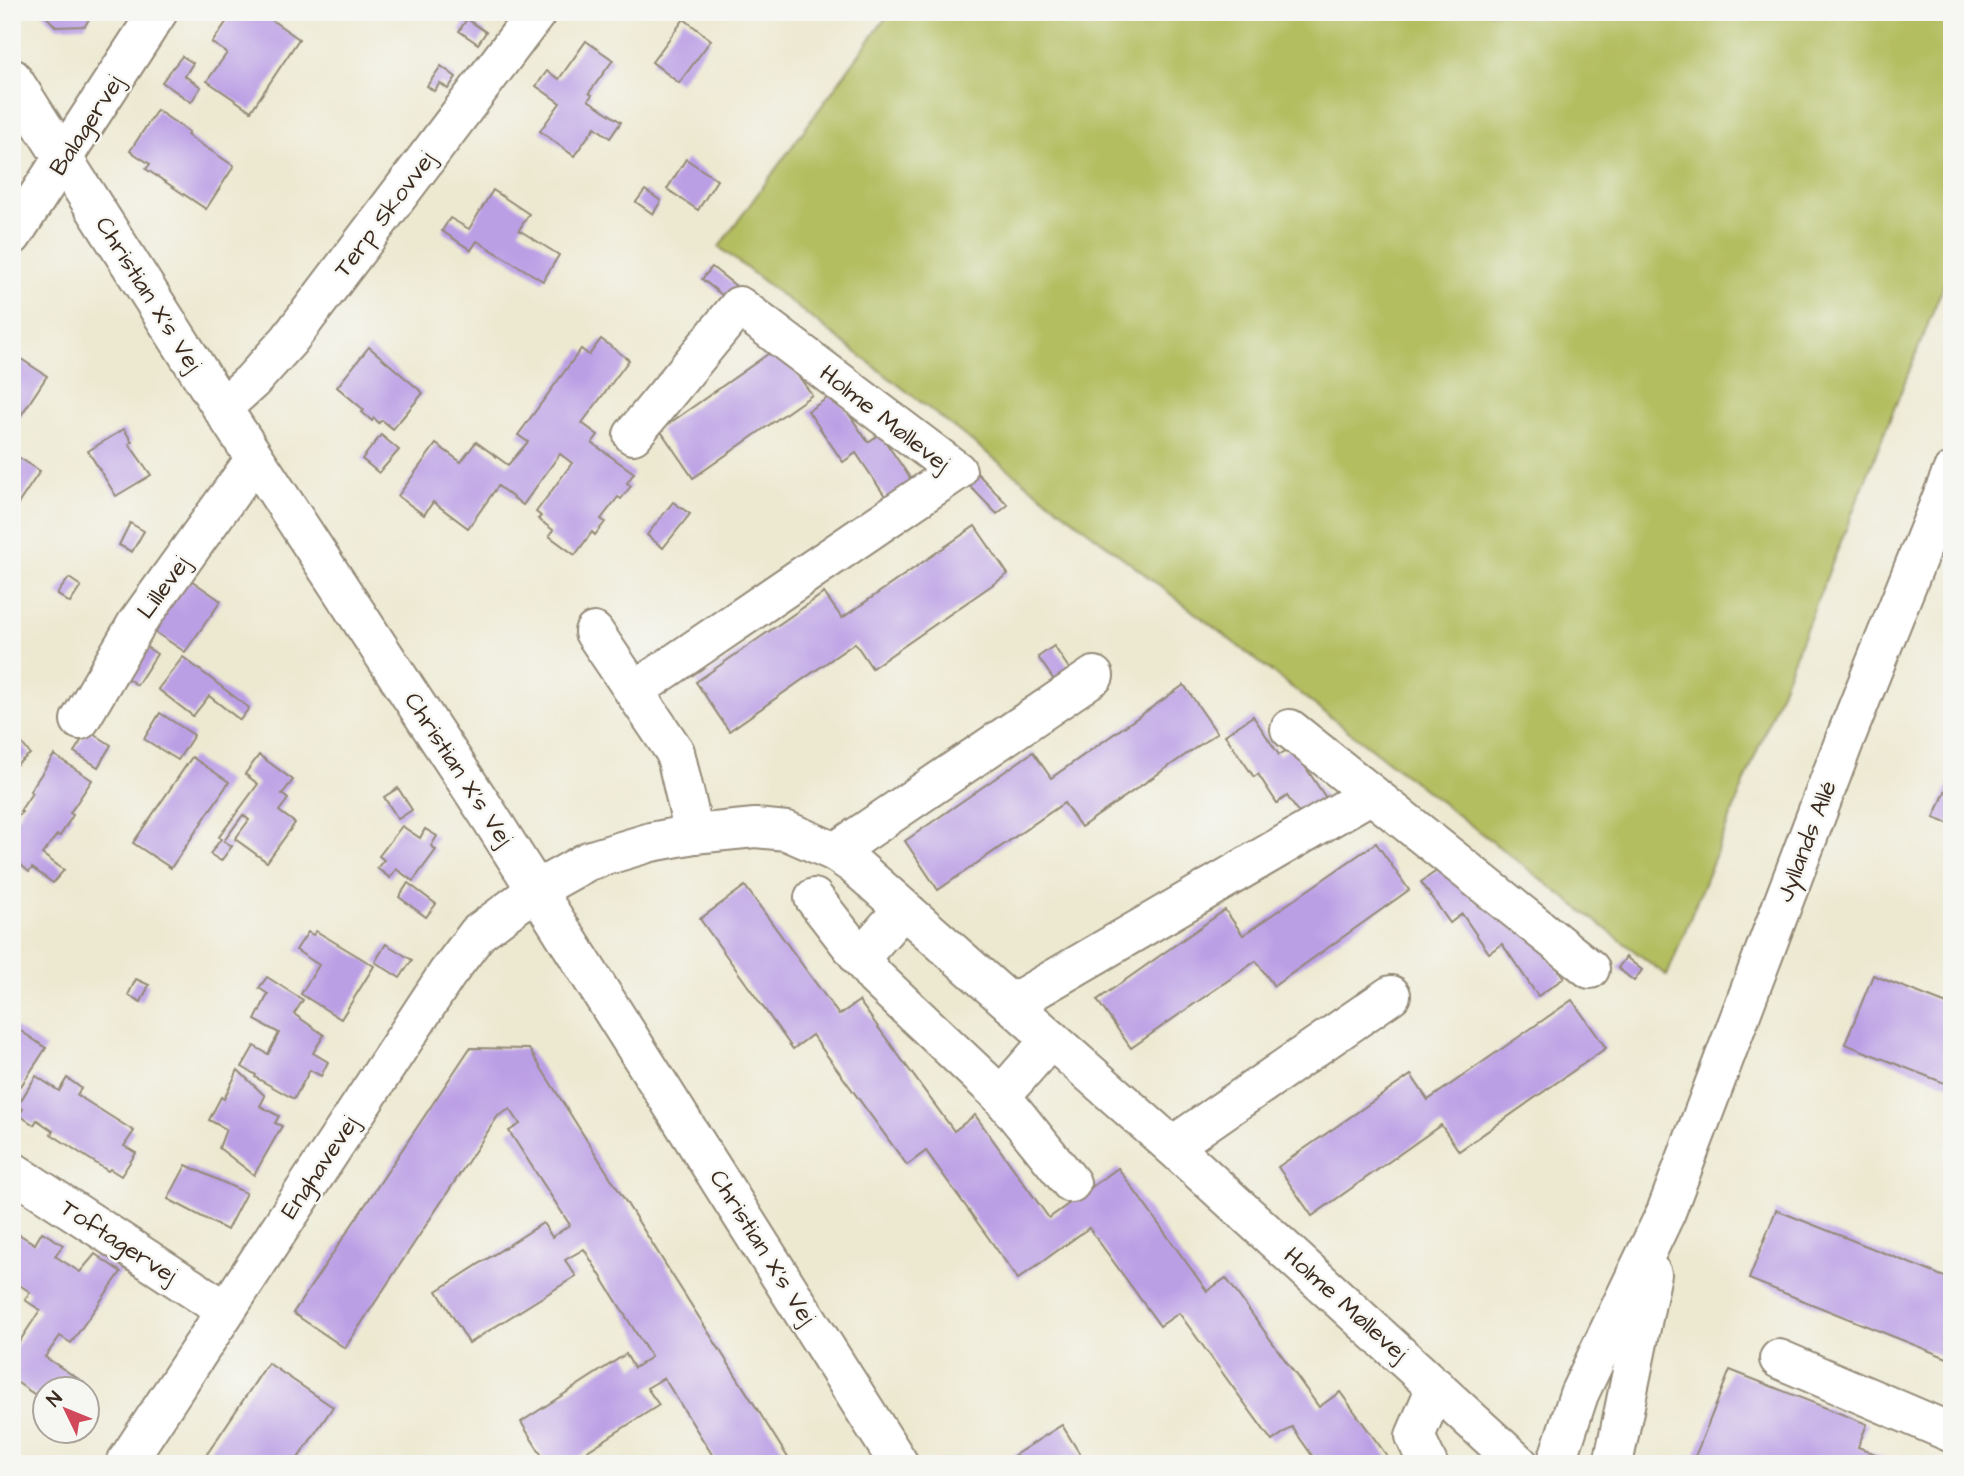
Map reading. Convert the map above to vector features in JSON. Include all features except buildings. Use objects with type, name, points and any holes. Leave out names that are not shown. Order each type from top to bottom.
[{"type":"street","name":"Balagervej","points":[[12,236],[158,12]]},
{"type":"street","name":"Terp Skovvej","points":[[222,408],[253,381],[289,340],[537,12]]},
{"type":"street","name":"Christian X's Vej","points":[[12,78],[222,408],[536,890],[899,1464]]},
{"type":"street","name":"Holme Møllevej","points":[[633,435],[739,306],[957,471],[634,691]]},
{"type":"street","name":"Lillevej","points":[[80,720],[136,623],[255,459]]},
{"type":"street","name":"Jyllands Allé","points":[[1556,1464],[1579,1394],[1666,1212],[1847,734],[1952,472]]},
{"type":"street","points":[[594,632],[675,752],[694,834]]},
{"type":"street","points":[[835,852],[1094,676]]},
{"type":"street","points":[[1290,729],[1590,969]]},
{"type":"street","points":[[1011,1004],[1371,794]]},
{"type":"street","name":"Holme Møllevej","points":[[536,890],[588,861],[651,842],[694,834],[755,828],[787,831],[835,852],[854,865],[1172,1146],[1519,1464]]},
{"type":"street","name":"Enghavevej","points":[[125,1464],[467,947],[478,933],[536,890]]},
{"type":"street","points":[[814,898],[874,977],[1001,1096],[1071,1183]]},
{"type":"street","points":[[860,958],[903,909]]},
{"type":"street","points":[[1172,1146],[1391,995]]},
{"type":"street","points":[[1001,1096],[1051,1039]]},
{"type":"street","name":"Toftagervej","points":[[12,1171],[225,1310]]},
{"type":"street","name":"Jyllands Allé","points":[[1613,1464],[1666,1212]]},
{"type":"street","points":[[1779,1359],[1952,1433]]},
{"type":"street","points":[[1428,1464],[1415,1436],[1436,1387]]},
{"type":"green space","points":[[890,12],[1952,12],[1952,264],[1667,976],[719,247]]}]
